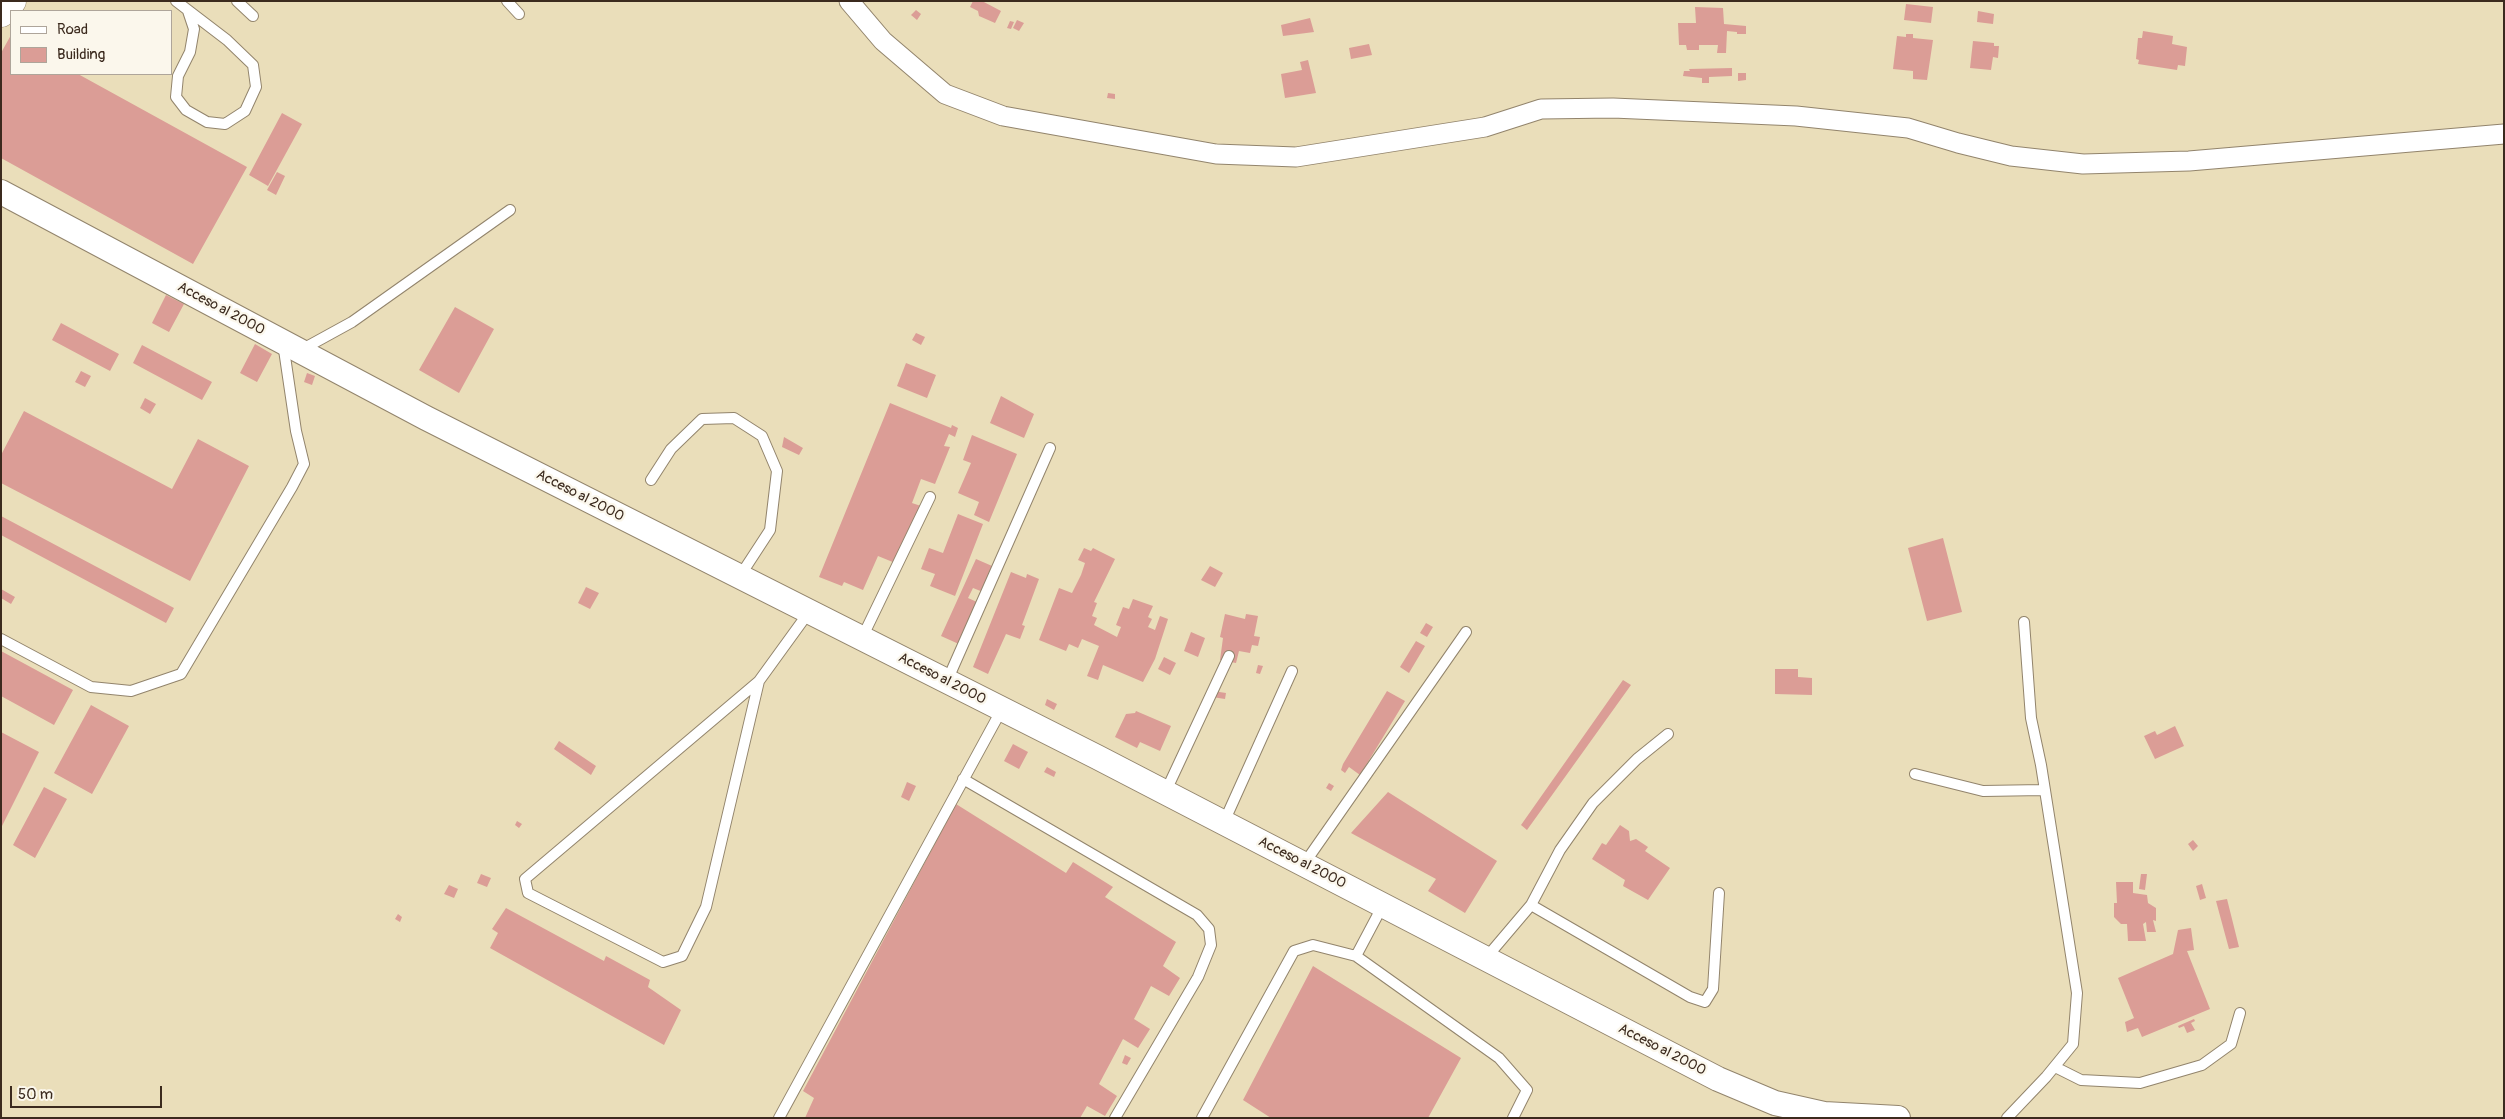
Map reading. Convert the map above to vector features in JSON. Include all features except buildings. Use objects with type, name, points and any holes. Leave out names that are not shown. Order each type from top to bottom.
[{"type":"highway","points":[[1,13],[12,1]]},
{"type":"street","points":[[849,1],[883,41],[945,94],[1003,116],[1216,154],[1296,157],[1485,127],[1540,109],[1613,108],[1796,116],[1908,128],[2011,156],[2083,164],[2189,161],[2504,134]]},
{"type":"street","name":"Acceso al 2000","points":[[1,192],[435,423],[1224,822],[1718,1079],[1775,1103],[1824,1114],[1898,1118]]},
{"type":"lane","points":[[176,1],[227,40],[253,65],[256,87],[245,111],[225,124],[208,122],[193,114],[186,110],[176,97],[178,76],[190,52],[194,29],[188,11]]},
{"type":"lane","points":[[237,1],[253,16]]},
{"type":"lane","points":[[507,1],[519,14]]},
{"type":"lane","points":[[1,638],[91,687],[131,691],[181,674],[304,464],[296,432],[291,346],[352,322],[510,210]]},
{"type":"lane","points":[[651,480],[671,450],[702,419],[734,418],[762,436],[777,471],[770,530],[740,576]]},
{"type":"lane","points":[[947,681],[1050,448]]},
{"type":"lane","points":[[862,638],[930,497]]},
{"type":"lane","points":[[759,682],[706,906],[682,956],[662,962],[528,893],[525,879],[759,682],[809,612]]},
{"type":"lane","points":[[2007,1118],[2073,1044],[2077,993],[2043,790],[2041,765],[2031,718],[2024,622]]},
{"type":"lane","points":[[1304,864],[1466,632]]},
{"type":"lane","points":[[1165,792],[1229,656]]},
{"type":"lane","points":[[1224,822],[1292,671]]},
{"type":"lane","points":[[779,1118],[1002,709]]},
{"type":"lane","points":[[1486,958],[1531,905],[1560,850],[1593,803],[1637,759],[1668,734]]},
{"type":"lane","points":[[1915,774],[1983,791],[2043,790]]},
{"type":"lane","points":[[964,779],[1197,915],[1209,930],[1211,945],[1198,977],[1115,1118]]},
{"type":"lane","points":[[1531,905],[1690,997],[1705,1002],[1713,989],[1719,893]]},
{"type":"lane","points":[[1356,956],[1383,905]]},
{"type":"lane","points":[[1202,1118],[1294,951],[1313,945],[1356,956],[1499,1058],[1527,1090],[1513,1118]]},
{"type":"lane","points":[[2055,1066],[2081,1080],[2140,1083],[2202,1066],[2231,1044],[2240,1013]]}]
